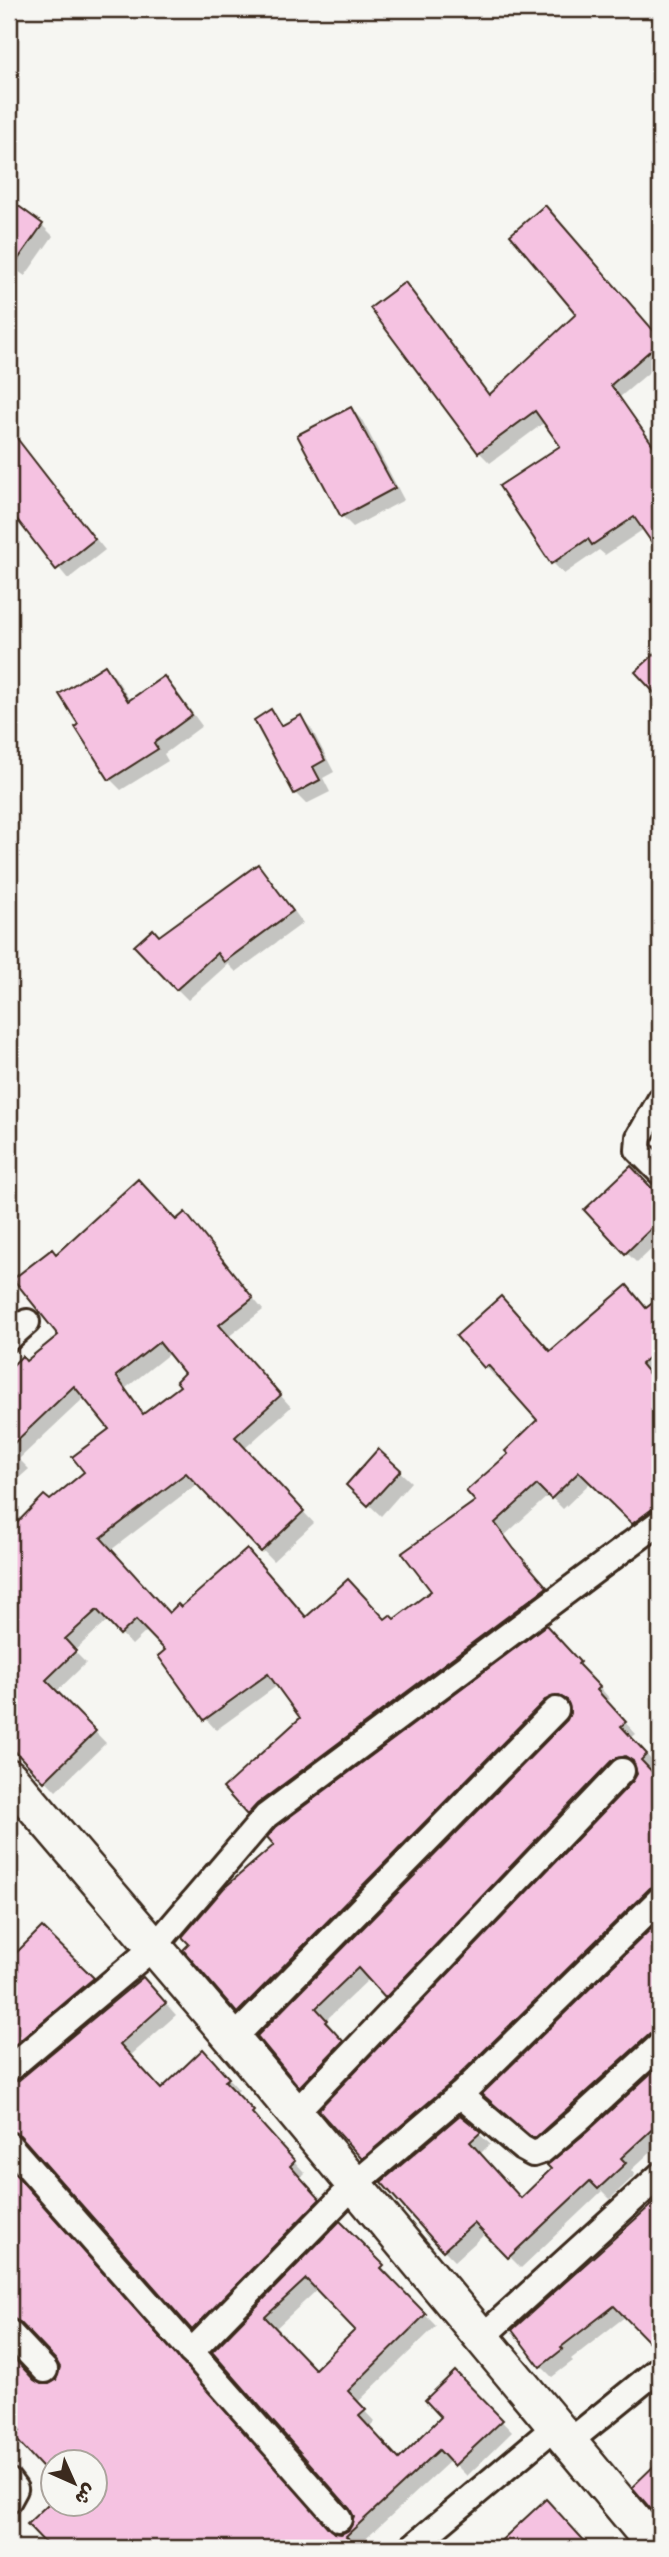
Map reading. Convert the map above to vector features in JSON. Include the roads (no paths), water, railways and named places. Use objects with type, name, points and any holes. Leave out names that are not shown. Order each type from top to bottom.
[{"type":"street","points":[[660,1100],[639,1137],[638,1150],[651,1166],[660,1172]]},
{"type":"street","points":[[9,2069],[155,1946],[266,1815],[660,1522]]},
{"type":"street","points":[[233,2039],[556,1710]]},
{"type":"street","points":[[295,2113],[622,1771]]},
{"type":"street","points":[[11,1785],[155,1946],[657,2548]]},
{"type":"street","points":[[191,2351],[354,2185],[460,2095],[660,1899]]},
{"type":"street","points":[[460,2095],[522,2148],[533,2154],[542,2151],[577,2121],[660,2045]]},
{"type":"street","points":[[9,2145],[339,2519]]},
{"type":"street","points":[[482,2337],[660,2175]]},
{"type":"street","points":[[9,2332],[45,2370]]},
{"type":"street","points":[[411,2548],[562,2434],[660,2368]]},
{"type":"street","points":[[9,2481],[15,2489],[9,2500]]}]
